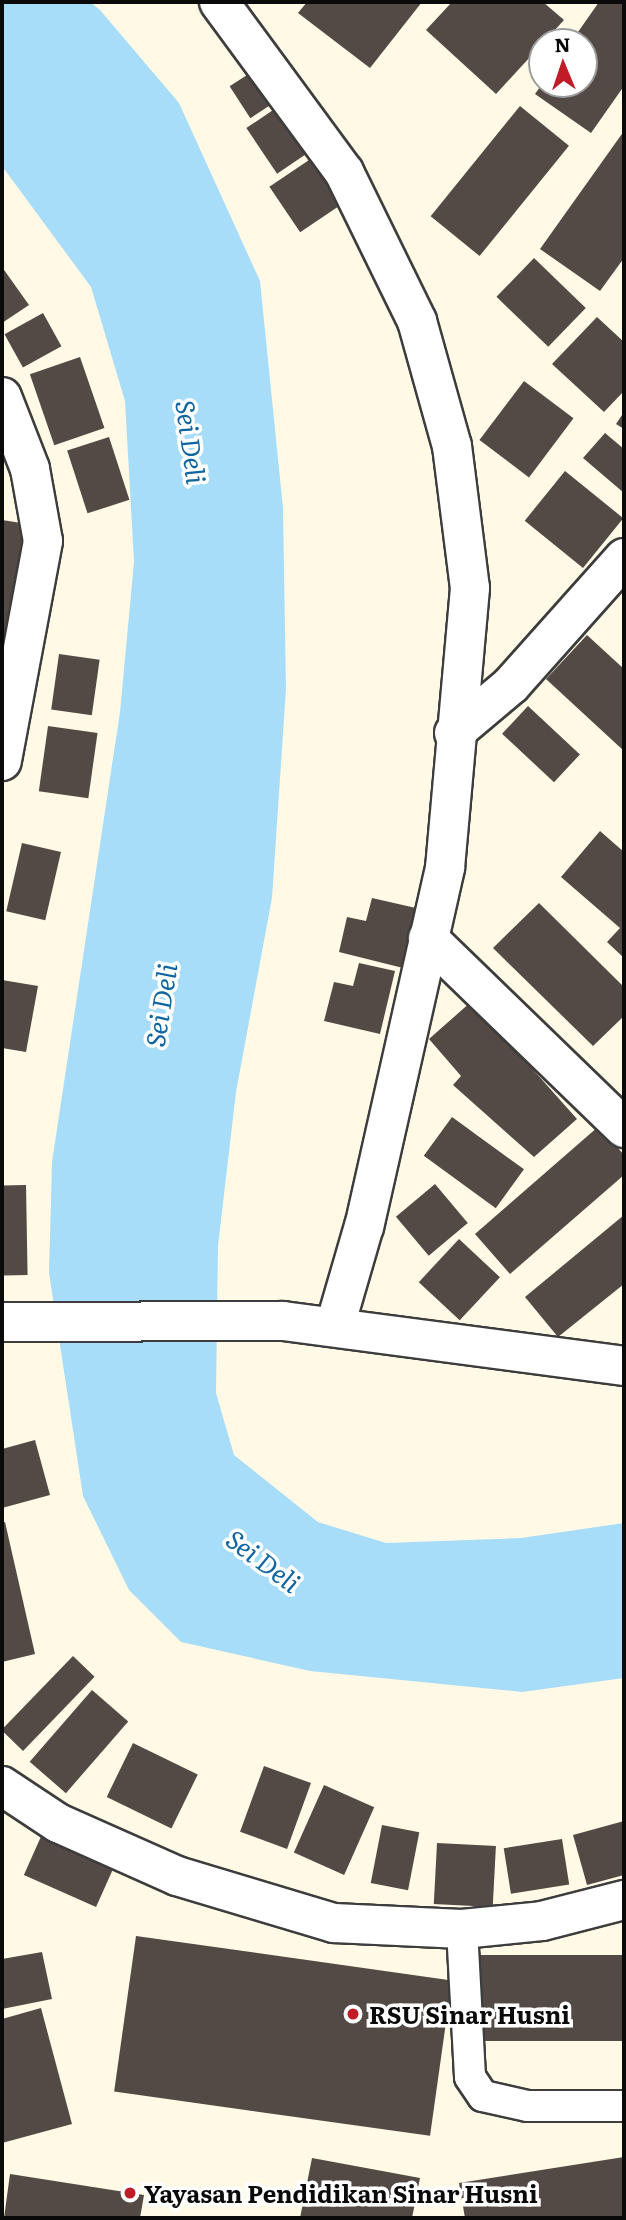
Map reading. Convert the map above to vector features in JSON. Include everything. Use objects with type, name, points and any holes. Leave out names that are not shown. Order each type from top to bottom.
[{"type":"street","points":[[219,2],[344,172],[417,321],[452,446],[470,588],[454,733],[445,868],[364,1227],[335,1326]]},
{"type":"street","points":[[2,397],[30,469],[43,541],[2,761]]},
{"type":"street","points":[[454,733],[511,685],[624,558]]},
{"type":"street","points":[[428,938],[624,1128]]},
{"type":"street","points":[[2,1322],[283,1321],[624,1366]]},
{"type":"street","points":[[2,1786],[58,1822],[177,1876],[334,1923],[461,1929],[541,1921],[624,1900]]},
{"type":"lane","points":[[461,1929],[470,2077],[483,2096],[527,2106],[624,2106]]},
{"type":"water","name":"Sei Deli","points":[[2,2],[90,2],[100,10],[179,103],[260,281],[283,508],[286,689],[272,898],[236,1092],[218,1246],[216,1393],[234,1455],[318,1522],[386,1543],[521,1538],[624,1523],[624,1678],[522,1692],[310,1671],[181,1642],[129,1590],[83,1496],[49,1273],[52,1162],[120,712],[134,562],[125,401],[91,287],[2,166]]},
{"type":"building","points":[[307,2],[422,2],[370,68],[298,13]]},
{"type":"building","points":[[452,2],[543,2],[564,20],[557,28],[528,28],[528,59],[496,94],[426,30]]},
{"type":"building","points":[[599,2],[624,2],[624,86],[591,133],[541,98],[598,98],[598,28],[581,28]]},
{"type":"building","points":[[264,64],[285,96],[250,118],[230,86]]},
{"type":"building","points":[[282,104],[313,150],[277,174],[246,128]]},
{"type":"building","points":[[520,106],[569,146],[480,256],[431,216]]},
{"type":"building","points":[[624,131],[624,258],[600,291],[540,249]]},
{"type":"building","points":[[315,156],[346,202],[300,232],[269,187]]},
{"type":"building","points":[[534,258],[586,308],[548,347],[496,297]]},
{"type":"building","points":[[2,267],[29,305],[2,323]]},
{"type":"building","points":[[43,313],[61,346],[23,368],[5,334]]},
{"type":"building","points":[[597,317],[624,342],[624,391],[604,412],[552,364]]},
{"type":"building","points":[[80,357],[104,428],[54,445],[30,374]]},
{"type":"building","points":[[524,381],[574,418],[529,477],[479,440]]},
{"type":"building","points":[[624,412],[624,429],[616,424]]},
{"type":"building","points":[[605,433],[624,449],[624,493],[583,458]]},
{"type":"building","points":[[109,437],[129,500],[88,513],[67,451]]},
{"type":"building","points":[[565,471],[623,518],[583,568],[525,521]]},
{"type":"building","points":[[2,520],[34,525],[2,672]]},
{"type":"building","points":[[587,635],[624,669],[624,751],[546,679]]},
{"type":"building","points":[[59,654],[100,660],[92,715],[51,709]]},
{"type":"building","points":[[528,706],[580,754],[554,782],[502,734]]},
{"type":"building","points":[[48,726],[98,733],[88,798],[39,791]]},
{"type":"building","points":[[600,831],[624,852],[624,958],[607,942],[620,928],[561,877]]},
{"type":"building","points":[[22,843],[61,852],[45,920],[6,911]]},
{"type":"building","points":[[372,898],[429,911],[415,971],[339,952],[347,917],[366,921]]},
{"type":"building","points":[[539,903],[624,987],[624,1016],[593,1046],[493,948]]},
{"type":"building","points":[[359,963],[395,971],[380,1034],[324,1021],[334,982],[353,986]]},
{"type":"building","points":[[2,980],[38,986],[26,1052],[2,1048]]},
{"type":"building","points":[[472,1001],[577,1119],[534,1157],[453,1085],[461,1076],[429,1039]]},
{"type":"building","points":[[452,1117],[524,1169],[496,1208],[424,1156]]},
{"type":"building","points":[[599,1126],[624,1155],[624,1175],[510,1274],[475,1234]]},
{"type":"building","points":[[435,1184],[468,1223],[429,1256],[396,1217]]},
{"type":"building","points":[[2,1185],[26,1185],[28,1275],[4,1275]]},
{"type":"building","points":[[624,1215],[624,1284],[558,1337],[525,1297]]},
{"type":"building","points":[[459,1239],[500,1277],[460,1320],[419,1282]]},
{"type":"building","points":[[35,1440],[50,1495],[2,1508],[2,1449]]},
{"type":"building","points":[[5,1522],[35,1654],[2,1662],[2,1523]]},
{"type":"building","points":[[73,1656],[95,1677],[23,1751],[2,1730]]},
{"type":"building","points":[[92,1690],[128,1721],[66,1793],[30,1762]]},
{"type":"building","points":[[133,1743],[198,1775],[171,1828],[107,1797]]},
{"type":"building","points":[[264,1766],[311,1783],[287,1849],[240,1832]]},
{"type":"building","points":[[324,1785],[374,1807],[344,1875],[294,1853]]},
{"type":"building","points":[[624,1821],[624,1875],[587,1885],[573,1835]]},
{"type":"building","points":[[382,1825],[419,1832],[408,1890],[371,1883]]},
{"type":"building","points":[[43,1832],[115,1864],[96,1907],[24,1875]]},
{"type":"building","points":[[562,1839],[569,1884],[511,1894],[504,1848]]},
{"type":"building","points":[[437,1843],[496,1846],[493,1907],[434,1904]]},
{"type":"building","points":[[136,1936],[452,1980],[430,2136],[114,2091]]},
{"type":"building","points":[[42,1952],[52,1999],[2,2009],[2,1959]]},
{"type":"building","points":[[467,1955],[624,1955],[624,2041],[467,2041]]},
{"type":"building","points":[[41,2008],[72,2124],[2,2143],[2,2019]]},
{"type":"building","points":[[624,2157],[624,2218],[465,2218],[459,2183]]},
{"type":"building","points":[[312,2158],[420,2178],[412,2218],[300,2218]]},
{"type":"building","points":[[10,2174],[144,2195],[140,2218],[4,2218]]},
{"type":"place","name":"RSU Sinar Husni","points":[[353,2014]]},
{"type":"place","name":"Yayasan Pendidikan Sinar Husni","points":[[130,2193]]}]
